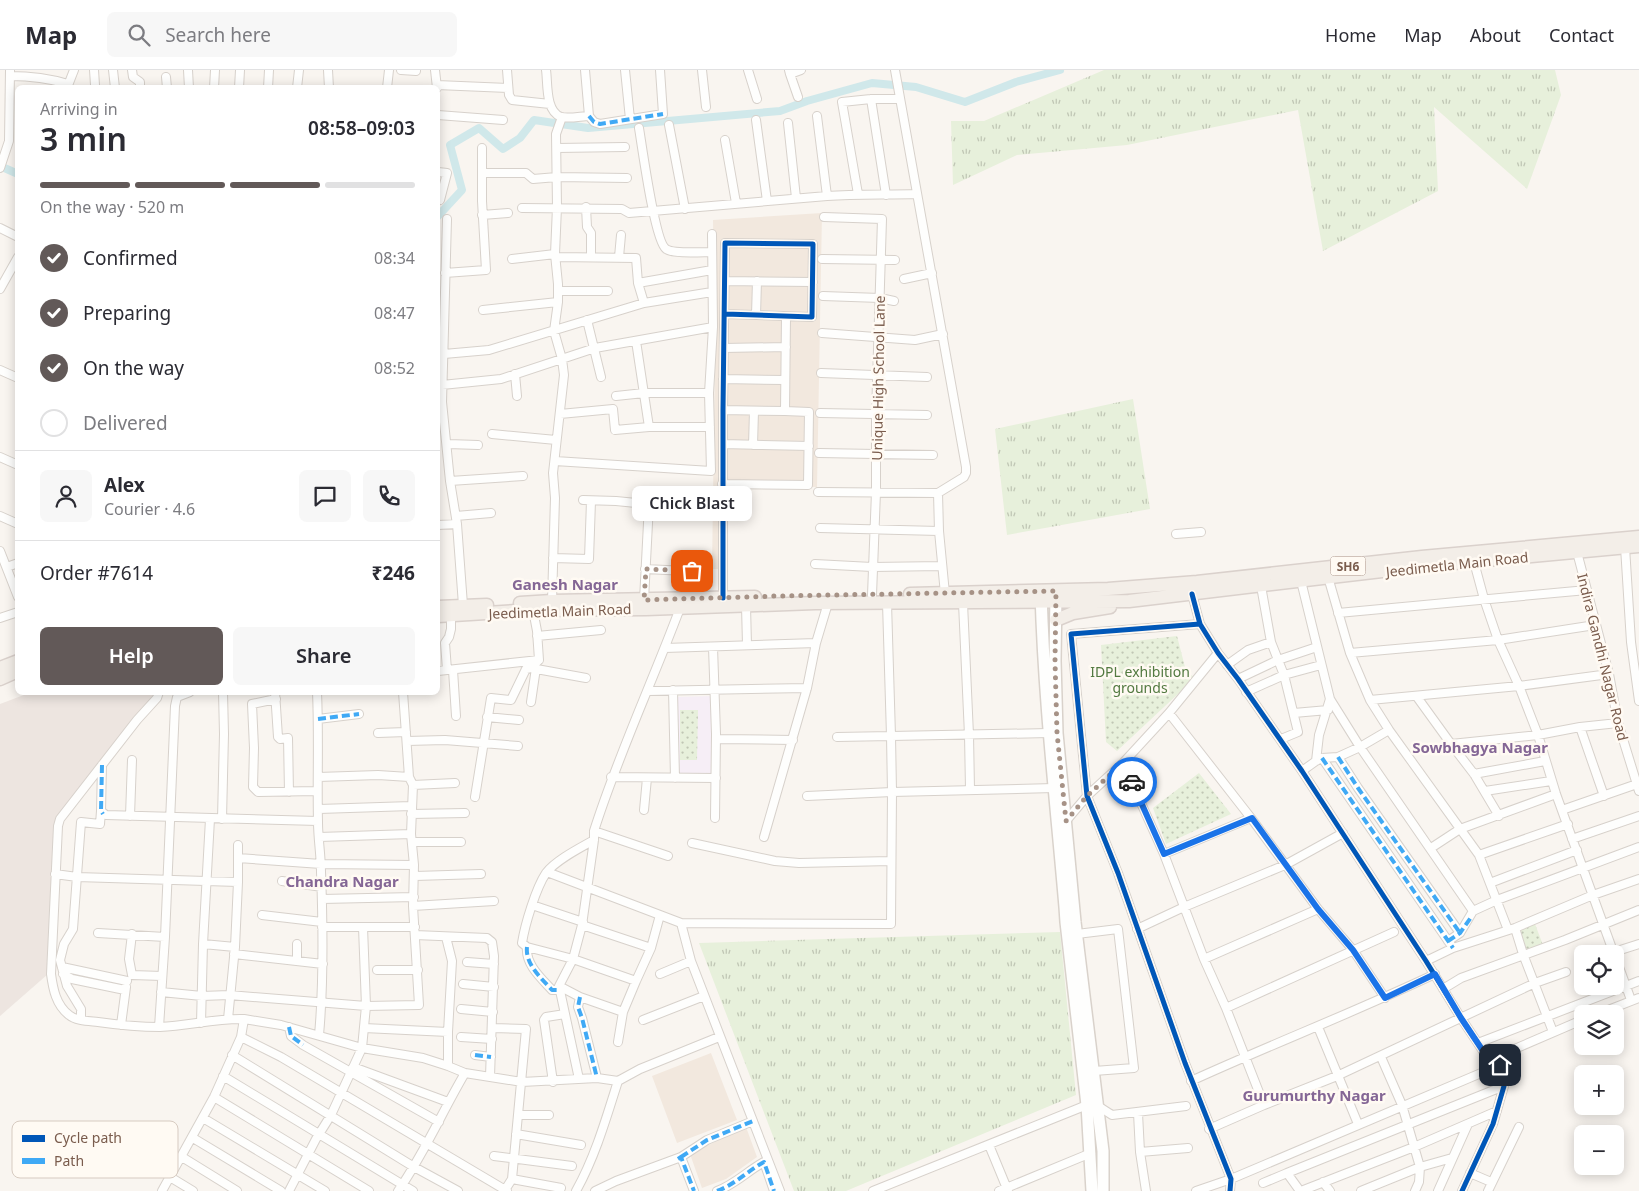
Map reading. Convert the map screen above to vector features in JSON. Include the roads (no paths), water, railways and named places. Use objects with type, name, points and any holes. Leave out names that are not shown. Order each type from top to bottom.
[{"type":"main road","name":"Jeedimetla Main Road","points":[[440,616],[533,610],[746,606],[767,600],[872,595],[945,594],[1129,601],[1474,562],[1536,551],[1639,537]]},
{"type":"main road","name":"Jeedimetla Main Road","points":[[1056,597],[1108,589],[1197,582],[1422,557],[1536,551],[1577,552],[1639,546]]},
{"type":"main road","name":"Jeedimetla Main Road","points":[[440,607],[552,601],[723,598],[828,603],[963,603],[1041,597]]},
{"type":"main road","points":[[1056,620],[1069,614],[1098,610],[1129,601]]},
{"type":"main road","points":[[0,668],[15,662]]},
{"type":"main road","points":[[0,679],[15,672]]},
{"type":"street","points":[[68,85],[74,70]]},
{"type":"street","points":[[94,70],[95,85]]},
{"type":"street","points":[[113,70],[115,85]]},
{"type":"street","points":[[132,70],[133,77],[140,82],[140,85]]},
{"type":"street","points":[[188,70],[189,85]]},
{"type":"street","points":[[214,85],[215,70]]},
{"type":"street","points":[[238,85],[240,70]]},
{"type":"street","points":[[268,85],[269,70]]},
{"type":"street","points":[[297,85],[299,70]]},
{"type":"street","points":[[328,70],[329,85]]},
{"type":"street","points":[[387,85],[389,70]]},
{"type":"street","points":[[401,70],[416,71]]},
{"type":"street","points":[[435,70],[437,85]]},
{"type":"street","points":[[507,70],[510,98],[516,101],[550,104]]},
{"type":"street","points":[[546,70],[550,104],[553,111],[562,117],[589,116]]},
{"type":"street","points":[[585,70],[589,116],[594,122],[600,124],[663,114],[660,70]]},
{"type":"street","points":[[624,70],[630,119]]},
{"type":"street","points":[[702,70],[706,107]]},
{"type":"street","points":[[748,70],[757,99]]},
{"type":"street","points":[[798,97],[790,72],[800,70]]},
{"type":"street","points":[[818,492],[938,494],[958,481],[966,473],[895,70]]},
{"type":"street","points":[[0,168],[4,160],[5,146],[14,112],[10,73],[51,79],[66,85]]},
{"type":"street","points":[[166,77],[167,85]]},
{"type":"street","points":[[440,86],[508,88]]},
{"type":"street","points":[[871,99],[886,195]]},
{"type":"street","points":[[858,194],[842,102],[900,99]]},
{"type":"street","points":[[440,115],[502,120]]},
{"type":"street","points":[[817,116],[827,196]]},
{"type":"street","points":[[552,601],[555,498],[553,473],[564,375],[562,359],[554,331],[558,302],[555,256],[557,207],[556,134],[562,117]]},
{"type":"street","points":[[756,120],[767,201]]},
{"type":"street","points":[[788,123],[796,198]]},
{"type":"street","points":[[669,125],[685,209]]},
{"type":"street","points":[[639,128],[653,212],[661,242],[670,251],[712,252]]},
{"type":"street","points":[[724,140],[736,203]]},
{"type":"street","points":[[556,148],[625,147]]},
{"type":"street","points":[[445,273],[486,270],[482,215],[482,148]]},
{"type":"street","points":[[440,172],[447,173],[440,200]]},
{"type":"street","points":[[482,173],[526,173],[533,179],[557,177],[627,178]]},
{"type":"street","points":[[522,208],[586,207],[622,209],[629,213],[796,198],[858,194],[917,194]]},
{"type":"street","points":[[586,207],[591,256]]},
{"type":"street","points":[[482,215],[508,213]]},
{"type":"street","name":"Unique High School Lane","points":[[824,217],[882,219],[872,595]]},
{"type":"street","points":[[447,220],[444,354],[440,374],[443,422],[448,444],[463,605]]},
{"type":"street","points":[[0,228],[15,236]]},
{"type":"street","points":[[555,462],[711,471],[709,393],[713,327],[712,234]]},
{"type":"street","points":[[619,257],[621,235]]},
{"type":"street","points":[[723,598],[722,410],[725,243],[813,244],[812,317],[725,314]]},
{"type":"street","points":[[512,259],[555,256],[636,258],[638,283],[644,304]]},
{"type":"street","points":[[822,259],[896,260]]},
{"type":"street","points":[[0,289],[15,262]]},
{"type":"street","points":[[638,283],[712,270]]},
{"type":"street","points":[[904,279],[932,273]]},
{"type":"street","points":[[725,281],[813,282]]},
{"type":"street","points":[[756,315],[757,282]]},
{"type":"street","points":[[558,291],[608,291]]},
{"type":"street","points":[[444,354],[489,350],[644,304],[712,292]]},
{"type":"street","points":[[823,296],[880,298],[894,301]]},
{"type":"street","points":[[483,310],[558,302]]},
{"type":"street","points":[[786,316],[786,411]]},
{"type":"street","points":[[587,320],[602,377]]},
{"type":"street","points":[[442,385],[489,381],[595,348],[713,327]]},
{"type":"street","points":[[822,333],[915,340],[943,334]]},
{"type":"street","points":[[636,341],[650,427]]},
{"type":"street","points":[[724,348],[786,347]]},
{"type":"street","points":[[0,370],[15,377]]},
{"type":"street","points":[[821,373],[927,377]]},
{"type":"street","points":[[515,374],[517,396]]},
{"type":"street","points":[[723,380],[786,380]]},
{"type":"street","points":[[616,396],[644,393],[709,393]]},
{"type":"street","points":[[560,414],[613,409],[615,430],[650,427],[710,427]]},
{"type":"street","points":[[722,410],[809,412],[808,485],[722,484]]},
{"type":"street","points":[[754,411],[754,445]]},
{"type":"street","points":[[820,413],[927,415]]},
{"type":"street","points":[[492,434],[556,440]]},
{"type":"street","points":[[448,444],[478,445]]},
{"type":"street","points":[[723,444],[809,446]]},
{"type":"street","points":[[819,453],[932,455]]},
{"type":"street","points":[[0,458],[15,464]]},
{"type":"street","points":[[450,481],[523,476]]},
{"type":"street","points":[[938,494],[939,531],[945,594]]},
{"type":"street","points":[[553,558],[589,559],[587,500],[616,500],[706,510]]},
{"type":"street","points":[[644,600],[649,504]]},
{"type":"street","points":[[440,525],[491,513]]},
{"type":"street","points":[[0,516],[15,523]]},
{"type":"street","points":[[820,528],[939,531]]},
{"type":"street","points":[[1176,534],[1201,532]]},
{"type":"street","points":[[1625,548],[1639,701]]},
{"type":"street","points":[[0,551],[15,590]]},
{"type":"street","name":"Indira Gandhi Nagar Road","points":[[1577,552],[1609,674],[1618,723],[1638,787]]},
{"type":"street","points":[[1474,562],[1498,640],[1519,686],[1538,735],[1551,781],[1611,945]]},
{"type":"street","points":[[6,567],[15,564]]},
{"type":"street","points":[[816,564],[872,567],[942,566]]},
{"type":"street","points":[[646,569],[708,572]]},
{"type":"street","points":[[1328,577],[1350,653],[1370,700],[1389,730],[1479,855],[1497,900],[1523,954],[1553,1032]]},
{"type":"street","points":[[1301,581],[1330,699],[1360,748],[1473,911]]},
{"type":"street","points":[[1261,586],[1271,642],[1284,675],[1298,732],[1281,739]]},
{"type":"street","points":[[1338,613],[1587,590]]},
{"type":"street","points":[[1192,594],[1200,624],[1218,653],[1281,739],[1489,1060],[1500,1065]]},
{"type":"street","points":[[1041,597],[1043,659],[1066,922],[1092,1106],[1103,1151],[1103,1191]]},
{"type":"street","points":[[1056,597],[1057,733],[1077,934],[1094,1071],[1090,1153],[1092,1191]]},
{"type":"street","points":[[764,837],[793,740],[807,688],[816,643],[828,603]]},
{"type":"street","points":[[547,872],[681,923],[891,924],[892,792],[887,603]]},
{"type":"street","points":[[963,603],[970,789]]},
{"type":"street","points":[[746,606],[747,644]]},
{"type":"street","points":[[579,1079],[558,988],[573,959],[583,924],[594,831],[612,778],[680,608]]},
{"type":"street","points":[[531,702],[534,668],[539,660],[538,636],[533,610]]},
{"type":"street","points":[[0,618],[15,613]]},
{"type":"street","points":[[451,616],[451,629],[442,644],[450,670],[456,716]]},
{"type":"street","points":[[1200,624],[1072,634],[1087,796],[1118,873],[1191,1081],[1230,1179],[1230,1191]]},
{"type":"street","points":[[1350,653],[1498,640],[1596,625]]},
{"type":"street","points":[[538,636],[601,630]]},
{"type":"street","points":[[1227,665],[1248,650],[1271,642]]},
{"type":"street","points":[[665,648],[816,643]]},
{"type":"street","points":[[714,647],[715,818]]},
{"type":"street","points":[[1238,679],[1278,660],[1317,648]]},
{"type":"street","points":[[1066,821],[1087,796],[1123,763],[1169,714],[1218,653]]},
{"type":"street","points":[[440,671],[539,660]]},
{"type":"street","points":[[1246,692],[1284,675],[1321,665]]},
{"type":"street","points":[[475,797],[491,698],[511,700],[526,669],[534,668],[586,678]]},
{"type":"street","points":[[1370,700],[1519,686],[1609,674]]},
{"type":"street","points":[[648,690],[807,688]]},
{"type":"street","points":[[674,690],[675,778]]},
{"type":"street","points":[[158,695],[60,819],[57,834],[51,974],[54,994],[68,1015],[81,1020],[159,1027],[244,1019],[289,1027],[362,1048],[422,1058],[448,1066],[465,1074],[522,1082],[553,1082],[596,1078],[618,1081],[640,1069],[719,1037]]},
{"type":"street","points":[[159,1027],[168,880],[175,706],[177,697],[182,695]]},
{"type":"street","points":[[222,819],[223,695]]},
{"type":"street","points":[[317,695],[317,791],[322,886],[323,964],[319,1035]]},
{"type":"street","points":[[161,992],[202,996],[229,995],[366,1006],[419,1005],[413,906],[414,865],[411,810],[413,785],[409,777],[404,695]]},
{"type":"street","points":[[289,792],[288,738],[280,739],[278,737],[276,696],[252,704],[253,788],[258,792],[289,792],[317,791]]},
{"type":"street","points":[[1417,697],[1474,774],[1499,816]]},
{"type":"street","points":[[1330,699],[1319,735],[1319,759],[1450,944]]},
{"type":"street","points":[[1294,713],[1328,710]]},
{"type":"street","points":[[318,719],[360,714]]},
{"type":"street","points":[[1169,714],[1252,818],[1318,909],[1353,950],[1385,998]]},
{"type":"street","points":[[487,717],[519,720]]},
{"type":"street","points":[[1451,744],[1538,735],[1580,727],[1618,723]]},
{"type":"street","points":[[1580,727],[1604,796]]},
{"type":"street","points":[[1302,771],[1319,759],[1338,757],[1360,748],[1389,730]]},
{"type":"street","points":[[378,733],[406,732]]},
{"type":"street","points":[[838,737],[1049,733]]},
{"type":"street","points":[[716,739],[793,740]]},
{"type":"street","points":[[407,741],[445,740],[518,746]]},
{"type":"street","points":[[1338,757],[1460,933]]},
{"type":"street","points":[[130,816],[132,760]]},
{"type":"street","points":[[1474,774],[1545,762]]},
{"type":"street","points":[[1123,763],[1164,854],[1204,959],[1226,1008],[1264,1105]]},
{"type":"street","points":[[81,1020],[81,1010],[67,986],[62,971],[61,953],[73,929],[81,822],[100,824],[102,765]]},
{"type":"street","points":[[318,777],[378,775],[409,777]]},
{"type":"street","points":[[612,778],[716,778]]},
{"type":"street","points":[[644,810],[647,778]]},
{"type":"street","points":[[1485,791],[1551,781]]},
{"type":"street","points":[[413,785],[456,783]]},
{"type":"street","points":[[1562,810],[1638,787]]},
{"type":"street","points":[[807,796],[970,789],[1054,788]]},
{"type":"street","points":[[1430,848],[1460,828],[1499,816],[1556,794]]},
{"type":"street","points":[[319,808],[465,813]]},
{"type":"street","points":[[101,811],[106,815],[318,821]]},
{"type":"street","points":[[1572,839],[1639,816]]},
{"type":"street","points":[[1164,854],[1252,818]]},
{"type":"street","points":[[201,1023],[210,819]]},
{"type":"street","points":[[1479,855],[1568,824]]},
{"type":"street","points":[[594,831],[668,856]]},
{"type":"street","points":[[1137,929],[1184,907],[1285,865],[1343,833]]},
{"type":"street","points":[[319,837],[412,838],[461,842]]},
{"type":"street","points":[[594,840],[569,855],[547,872],[532,905],[522,943],[527,947],[573,959],[636,980]]},
{"type":"street","points":[[692,843],[775,861],[799,863],[891,861]]},
{"type":"street","points":[[228,1019],[238,882],[238,845]]},
{"type":"street","points":[[1426,961],[1450,944],[1460,933],[1473,911],[1497,900],[1639,847]]},
{"type":"street","points":[[1490,883],[1577,850]]},
{"type":"street","points":[[238,858],[321,864],[414,865]]},
{"type":"street","points":[[55,874],[77,877],[238,882]]},
{"type":"street","points":[[414,876],[481,874]]},
{"type":"street","points":[[1450,944],[1512,929],[1593,895],[1639,879]]},
{"type":"street","points":[[282,881],[322,886]]},
{"type":"street","points":[[322,899],[414,897]]},
{"type":"street","points":[[413,906],[494,901]]},
{"type":"street","points":[[532,905],[651,948]]},
{"type":"street","points":[[1204,959],[1318,909]]},
{"type":"street","points":[[1443,989],[1461,978],[1565,940],[1639,910]]},
{"type":"street","points":[[618,1042],[623,1012],[651,948],[660,914]]},
{"type":"street","points":[[262,915],[322,924],[415,931],[446,937],[487,938],[490,940],[493,945],[494,964],[490,1077]]},
{"type":"street","points":[[681,923],[690,961],[780,1191]]},
{"type":"street","points":[[289,1191],[319,1133],[331,1115],[362,1048],[366,1006],[363,927]]},
{"type":"street","points":[[1077,934],[1118,929],[1134,1068],[1094,1071]]},
{"type":"street","points":[[98,932],[165,937]]},
{"type":"street","points":[[1226,1008],[1394,932]]},
{"type":"street","points":[[121,1025],[125,990],[130,978],[128,959],[132,934]]},
{"type":"street","points":[[446,937],[452,961],[448,1066]]},
{"type":"street","points":[[203,944],[323,964]]},
{"type":"street","points":[[297,944],[297,961]]},
{"type":"street","points":[[1624,950],[1639,944]]},
{"type":"street","points":[[527,947],[526,954],[528,960],[552,990],[558,988],[623,1012]]},
{"type":"street","points":[[660,974],[690,961]]},
{"type":"street","points":[[466,962],[494,964]]},
{"type":"street","points":[[377,970],[418,970]]},
{"type":"street","points":[[62,971],[130,978],[162,976]]},
{"type":"street","points":[[62,971],[72,979],[125,990]]},
{"type":"street","points":[[1210,1128],[1338,1076],[1535,983],[1566,972]]},
{"type":"street","points":[[1191,1081],[1244,1056],[1385,998],[1435,974]]},
{"type":"street","points":[[1620,1005],[1635,999],[1624,981]]},
{"type":"street","points":[[1478,1043],[1639,981]]},
{"type":"street","points":[[463,984],[494,987]]},
{"type":"street","points":[[643,1020],[704,996]]},
{"type":"street","points":[[580,997],[579,1011],[596,1078]]},
{"type":"street","points":[[461,1009],[493,1012]]},
{"type":"street","points":[[553,1082],[544,1020],[546,1017],[565,1014]]},
{"type":"street","points":[[178,1164],[214,1097],[241,1037],[244,1019]]},
{"type":"street","points":[[1489,1060],[1574,1023]]},
{"type":"street","points":[[289,1027],[293,1038],[352,1070],[439,1122]]},
{"type":"street","points":[[1318,1027],[1358,1124]]},
{"type":"street","points":[[364,1028],[448,1032]]},
{"type":"street","points":[[241,1037],[281,1057],[506,1191],[512,1179],[526,1029],[493,1028]]},
{"type":"street","points":[[461,1037],[492,1039]]},
{"type":"street","points":[[232,1055],[414,1167],[458,1191]]},
{"type":"street","points":[[475,1055],[491,1057]]},
{"type":"street","points":[[1381,1056],[1402,1105],[1420,1167],[1419,1182],[1415,1191]]},
{"type":"street","points":[[1196,1191],[1230,1179],[1500,1065]]},
{"type":"street","points":[[1462,1191],[1497,1111],[1504,1086],[1500,1065]]},
{"type":"street","points":[[352,1070],[448,1102]]},
{"type":"street","points":[[400,1188],[414,1167],[465,1074]]},
{"type":"street","points":[[223,1076],[319,1133],[400,1188],[412,1191]]},
{"type":"street","points":[[576,1191],[597,1144],[618,1081]]},
{"type":"street","points":[[1263,1183],[1504,1086]]},
{"type":"street","points":[[214,1097],[369,1191]]},
{"type":"street","points":[[872,1191],[1092,1106],[1112,1115],[1186,1106]]},
{"type":"street","points":[[1287,1173],[1301,1191],[1414,1147],[1497,1111]]},
{"type":"street","points":[[1138,1113],[1140,1152],[1146,1191]]},
{"type":"street","points":[[518,1115],[549,1116]]},
{"type":"street","points":[[203,1118],[325,1191]]},
{"type":"street","points":[[595,1191],[616,1181],[681,1158],[707,1140],[753,1121]]},
{"type":"street","points":[[1438,1191],[1468,1124]]},
{"type":"street","points":[[1488,1191],[1519,1127]]},
{"type":"street","points":[[516,1134],[581,1145]]},
{"type":"street","points":[[193,1138],[281,1191]]},
{"type":"street","points":[[989,1145],[1004,1190],[1090,1153]]},
{"type":"street","points":[[1140,1152],[1188,1148]]},
{"type":"street","points":[[494,1156],[572,1166]]},
{"type":"street","points":[[182,1157],[238,1191]]},
{"type":"street","points":[[681,1158],[694,1191]]},
{"type":"street","points":[[1361,1191],[1420,1167],[1452,1158]]},
{"type":"street","points":[[717,1191],[724,1189],[764,1162],[774,1191]]},
{"type":"street","points":[[1470,1173],[1492,1182]]},
{"type":"street","points":[[162,1191],[169,1178]]},
{"type":"street","points":[[172,1178],[193,1191]]},
{"type":"street","points":[[512,1179],[561,1188]]},
{"type":"street","points":[[1323,1182],[1330,1191]]},
{"type":"waterway","points":[[440,214],[462,190],[450,145],[479,128],[503,149],[520,138],[534,120],[588,128],[780,111],[807,101],[872,83],[916,87],[965,102],[1016,82],[1060,70]]},
{"type":"waterway","points":[[0,166],[15,173]]},
{"type":"place","name":"Chick Blast","points":[[692,571]]},
{"type":"district","name":"Ganesh Nagar","points":[[565,584]]},
{"type":"district","name":"Sowbhagya Nagar","points":[[1480,747]]},
{"type":"district","name":"Chandra Nagar","points":[[342,881]]},
{"type":"district","name":"Gurumurthy Nagar","points":[[1314,1095]]},
{"type":"park label","name":"IDPL exhibition grounds","points":[[1140,680]]}]
